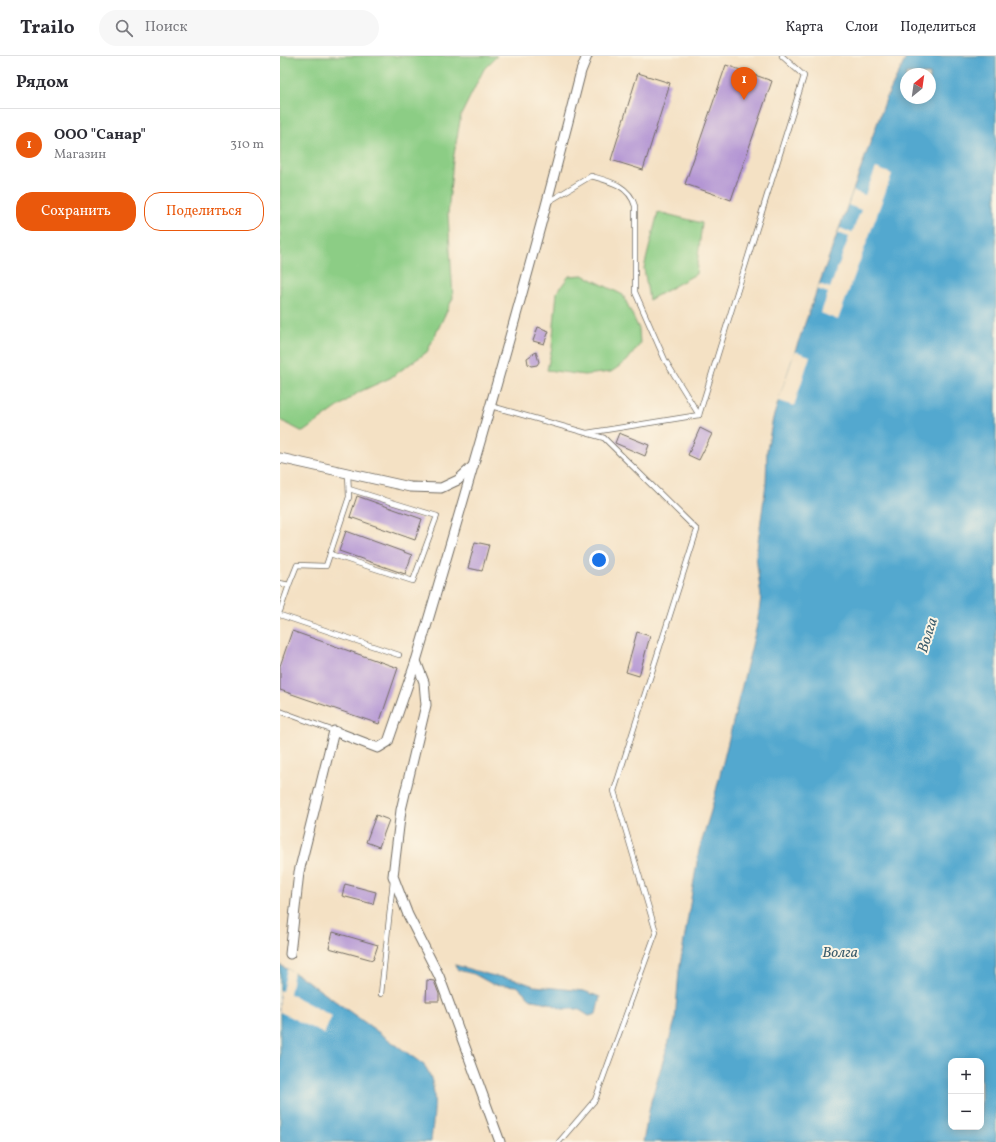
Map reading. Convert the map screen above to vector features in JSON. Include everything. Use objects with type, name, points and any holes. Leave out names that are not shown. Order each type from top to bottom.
[{"type":"street","points":[[290,954],[299,872],[334,731],[378,748],[388,742],[416,661],[474,465],[547,203],[581,70],[587,56]]},
{"type":"street","points":[[280,458],[410,487],[441,488],[458,480],[474,465]]},
{"type":"street","points":[[416,661],[424,682],[426,706],[401,810],[393,876],[408,915],[439,976],[500,1142]]},
{"type":"lane","points":[[698,415],[804,76],[782,56]]},
{"type":"lane","points":[[547,203],[591,176],[618,184],[633,197],[635,206],[635,292],[665,360],[698,415]]},
{"type":"lane","points":[[491,406],[604,438],[697,530],[614,791],[656,932],[595,1100],[559,1142]]},
{"type":"lane","points":[[585,433],[698,415]]},
{"type":"lane","points":[[280,611],[297,565],[326,566],[349,496],[348,473]]},
{"type":"lane","points":[[330,554],[413,581],[436,516],[349,490]]},
{"type":"lane","points":[[280,583],[289,586]]},
{"type":"lane","points":[[280,614],[399,655]]},
{"type":"lane","points":[[280,711],[334,731]]},
{"type":"lane","points":[[381,994],[393,876]]},
{"type":"green space","points":[[280,56],[497,56],[484,69],[461,115],[453,160],[448,214],[453,298],[427,352],[390,378],[359,392],[303,432],[280,420]]},
{"type":"green space","points":[[658,212],[702,223],[696,274],[649,300],[644,268]]},
{"type":"green space","points":[[583,275],[623,295],[639,329],[640,344],[627,361],[611,372],[584,375],[547,370],[552,347],[557,292],[569,276]]},
{"type":"water","name":"Волга","points":[[907,56],[996,56],[996,1142],[643,1142],[651,1101],[675,1021],[679,971],[699,850],[711,811],[757,625],[761,597],[756,556],[766,484],[767,450],[773,418],[795,351],[886,99],[900,70],[900,104],[936,104],[936,68],[901,68]]},
{"type":"water","points":[[280,965],[303,978],[424,1065],[429,1073],[434,1092],[431,1142],[280,1142]]},
{"type":"water","points":[[455,965],[490,975],[517,980],[534,986],[584,991],[600,997],[596,1014],[589,1016],[578,1009],[562,1009],[549,1003],[532,1000],[517,986],[492,984],[474,974],[458,970]]},
{"type":"pier","points":[[876,168],[892,174],[838,320],[821,313],[828,293],[817,289],[819,284],[830,288],[849,237],[838,233],[840,228],[852,233],[861,210],[848,205],[853,191],[865,195]]},
{"type":"pier","points":[[795,351],[810,356],[794,406],[778,401]]},
{"type":"pier","points":[[287,969],[294,972],[290,994],[332,1016],[324,1034],[280,1012],[280,990],[282,991]]},
{"type":"building","points":[[726,65],[772,81],[731,200],[685,184]]},
{"type":"building","points":[[638,73],[670,83],[643,170],[611,160]]},
{"type":"building","points":[[538,327],[549,331],[544,344],[533,341]]},
{"type":"building","points":[[536,352],[539,362],[537,365],[531,366],[528,364],[527,358]]},
{"type":"building","points":[[700,428],[712,434],[699,460],[688,455]]},
{"type":"building","points":[[619,433],[649,445],[645,456],[615,443]]},
{"type":"building","points":[[357,496],[422,519],[415,540],[350,517]]},
{"type":"building","points":[[346,531],[412,555],[405,574],[339,551]]},
{"type":"building","points":[[475,542],[489,545],[482,571],[468,568]]},
{"type":"building","points":[[292,631],[398,668],[379,724],[280,690],[280,666]]},
{"type":"building","points":[[637,632],[650,636],[639,676],[626,672]]},
{"type":"building","points":[[376,815],[389,820],[379,847],[366,842]]},
{"type":"building","points":[[345,884],[376,892],[373,904],[342,896]]},
{"type":"building","points":[[333,932],[378,945],[373,960],[329,948]]},
{"type":"building","points":[[427,980],[434,981],[439,994],[439,1001],[426,1001]]},
{"type":"place","name":"ООО \"Санар\"","points":[[744,100]]}]
